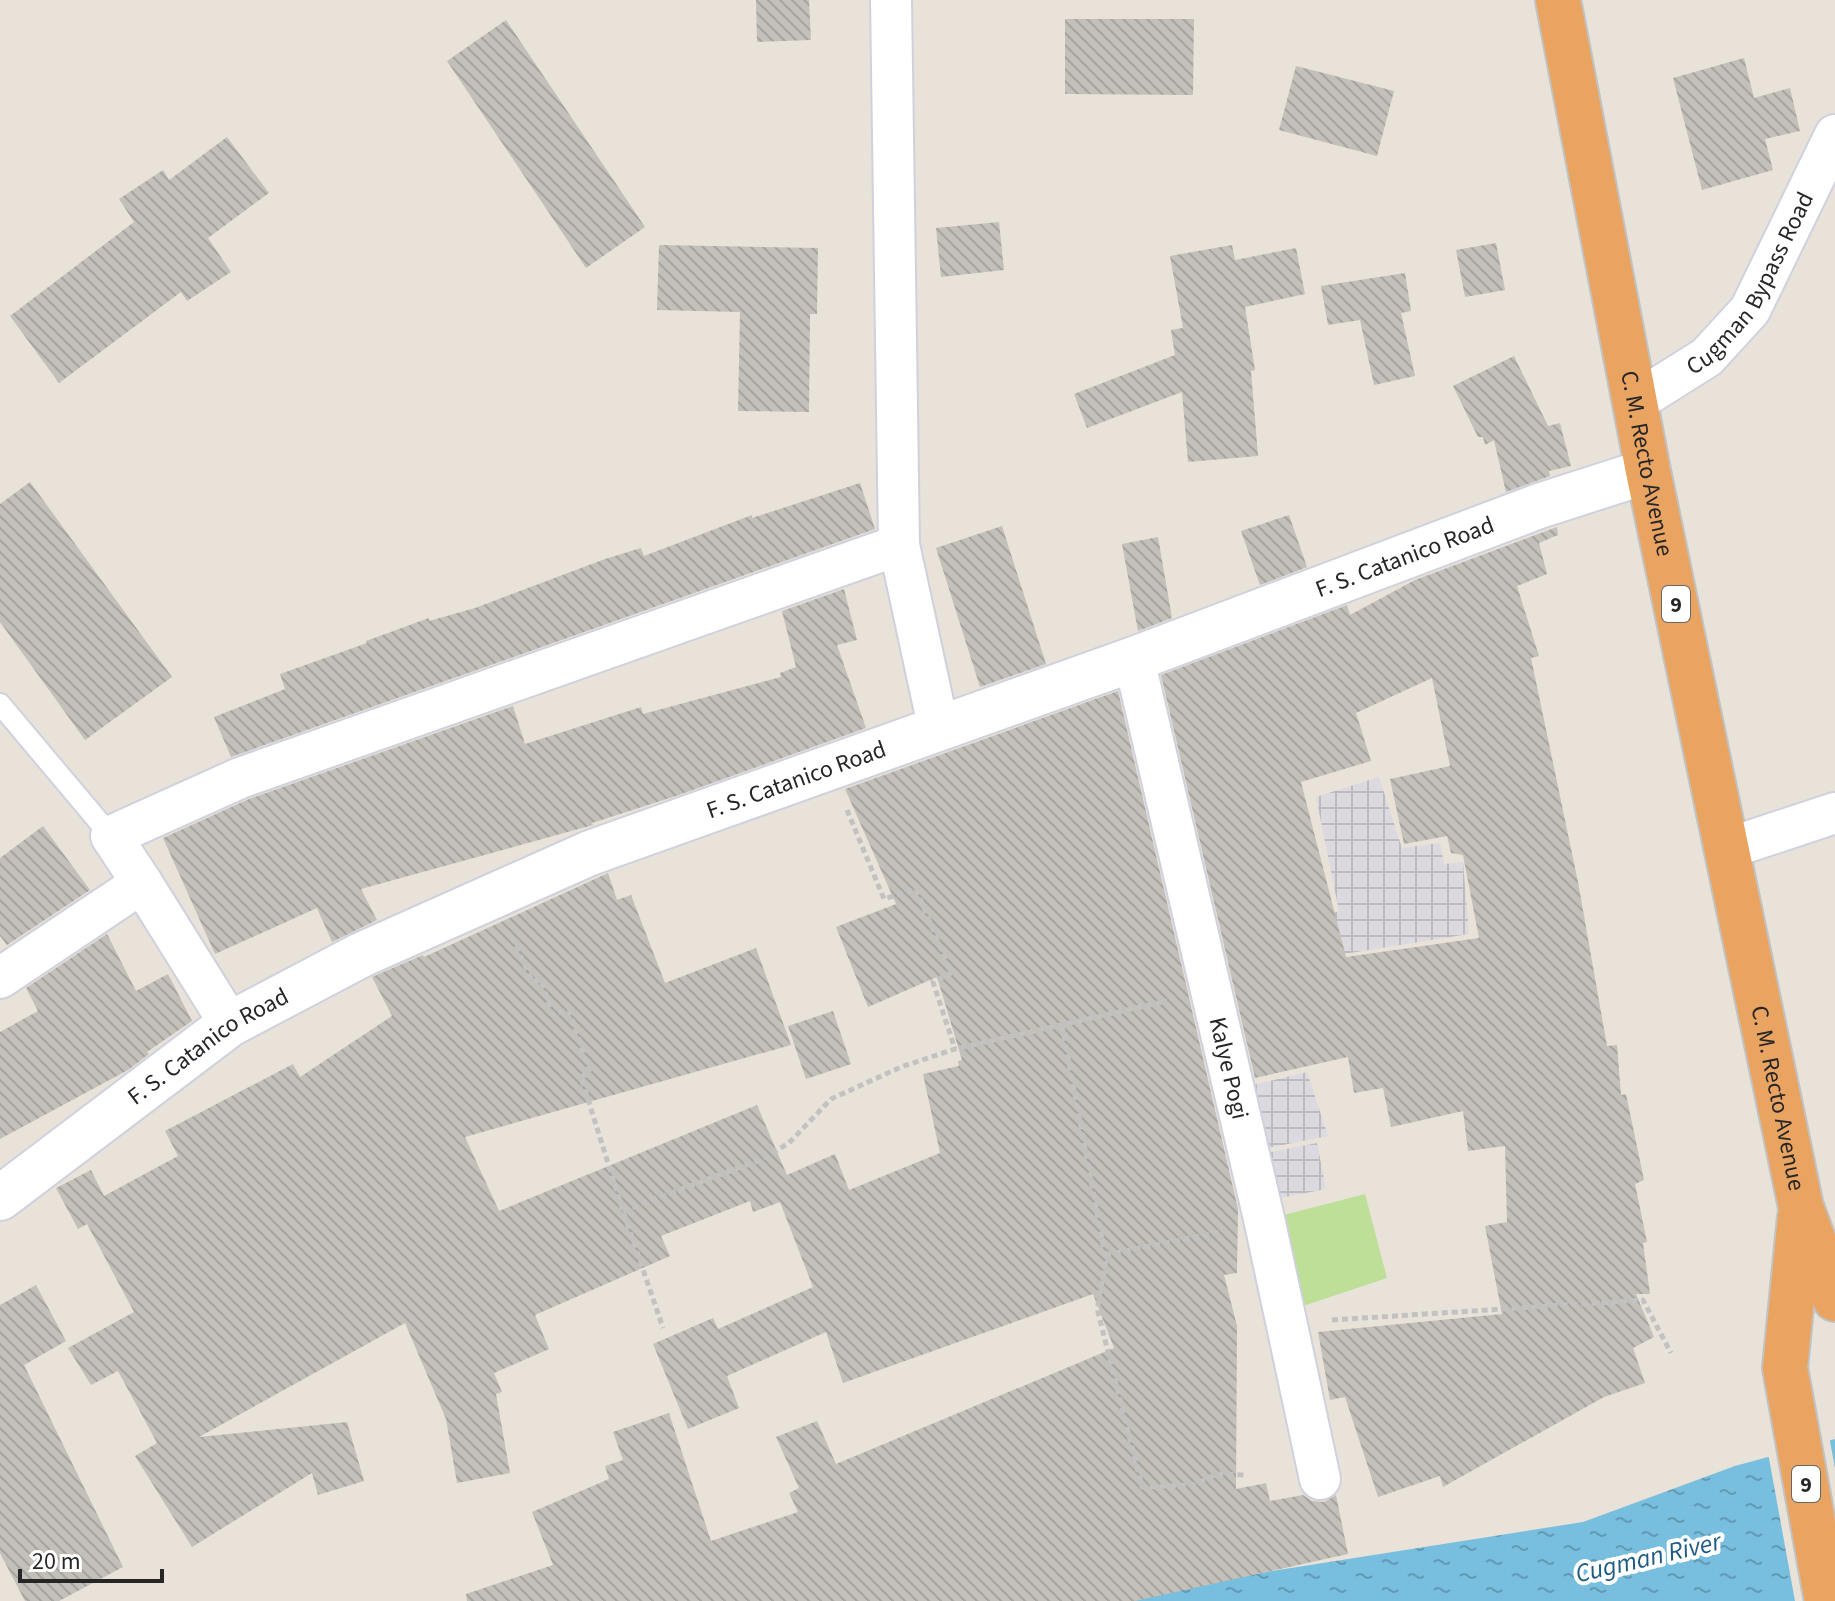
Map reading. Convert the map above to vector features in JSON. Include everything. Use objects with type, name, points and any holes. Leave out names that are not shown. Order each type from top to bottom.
[{"type":"highway","name":"C. M. Recto Avenue","points":[[1558,0],[1634,403],[1801,1207],[1835,1299]]},
{"type":"highway","name":"C. M. Recto Avenue","points":[[1801,1207],[1785,1368],[1827,1601]]},
{"type":"street","points":[[891,0],[899,545],[939,730]]},
{"type":"street","name":"Cugman Bypass Road","points":[[1634,403],[1707,357],[1750,310],[1835,135]]},
{"type":"street","name":"F. S. Catanico Road","points":[[0,1198],[230,1024],[361,955],[590,853],[1134,659],[1539,506],[1648,471]]},
{"type":"street","points":[[230,1024],[111,836],[240,778],[899,545]]},
{"type":"street","name":"Kalye Pogi","points":[[1134,659],[1265,1223],[1320,1479]]},
{"type":"street","points":[[1726,849],[1835,813]]},
{"type":"street","points":[[0,978],[142,883]]},
{"type":"lane","points":[[0,704],[111,836]]},
{"type":"path","points":[[829,769],[884,899],[916,889],[951,973],[933,982],[955,1049]]},
{"type":"path","points":[[494,896],[532,981],[541,980],[552,1014],[569,1010],[590,1073],[581,1077],[663,1328]]},
{"type":"path","points":[[623,1211],[762,1159],[789,1143],[831,1099],[901,1067],[955,1049],[1211,990]]},
{"type":"path","points":[[1062,1025],[1105,1255],[1105,1277],[1099,1294],[1098,1312],[1142,1487],[1194,1485],[1217,1474],[1247,1475]]},
{"type":"path","points":[[1105,1255],[1265,1223]]},
{"type":"path","points":[[1287,1322],[1643,1300],[1671,1353]]},
{"type":"shaded area","points":[[1379,777],[1402,848],[1440,843],[1444,864],[1463,862],[1469,934],[1313,959],[1293,927],[1339,911],[1316,797]]},
{"type":"shaded area","points":[[1307,1072],[1328,1136],[1257,1150],[1245,1087]]},
{"type":"shaded area","points":[[1317,1143],[1326,1189],[1270,1200],[1261,1154]]},
{"type":"green space","points":[[1365,1194],[1387,1278],[1300,1307],[1284,1215]]},
{"type":"water","name":"Cugman River","points":[[1835,1439],[1835,1601],[1115,1601],[1272,1571],[1583,1522],[1735,1466]]},
{"type":"pier","points":[[1829,1436],[1835,1468],[1835,1601],[1795,1601],[1768,1453]]},
{"type":"building","points":[[756,0],[809,0],[811,40],[757,42]]},
{"type":"building","points":[[1065,19],[1194,19],[1193,95],[1065,94]]},
{"type":"building","points":[[506,20],[645,227],[586,268],[447,61]]},
{"type":"building","points":[[1744,58],[1754,98],[1790,88],[1800,131],[1765,139],[1773,170],[1702,190],[1673,78]]},
{"type":"building","points":[[1296,66],[1394,91],[1377,156],[1279,130]]},
{"type":"building","points":[[227,137],[269,193],[208,238],[231,272],[187,301],[181,292],[59,383],[10,316],[134,222],[119,199],[163,170],[169,180]]},
{"type":"building","points":[[999,222],[1004,270],[941,277],[936,228]]},
{"type":"building","points":[[1496,243],[1505,290],[1465,297],[1456,250]]},
{"type":"building","points":[[659,245],[818,248],[817,314],[810,314],[809,412],[738,411],[740,312],[657,310]]},
{"type":"building","points":[[1232,245],[1235,260],[1296,248],[1305,294],[1245,307],[1255,370],[1251,371],[1258,456],[1188,462],[1182,392],[1087,428],[1074,394],[1175,355],[1171,330],[1183,328],[1170,256]]},
{"type":"building","points":[[1405,273],[1411,311],[1401,313],[1415,376],[1374,385],[1360,320],[1328,325],[1321,286]]},
{"type":"building","points":[[1514,356],[1548,426],[1560,423],[1571,466],[1549,471],[1550,476],[1506,492],[1494,440],[1485,445],[1483,437],[1478,437],[1453,386]]},
{"type":"building","points":[[30,482],[172,677],[85,740],[0,622],[0,504]]},
{"type":"building","points":[[860,483],[875,529],[231,757],[214,717],[285,689],[280,674],[429,618],[429,621],[475,608],[641,548],[644,556],[752,515],[752,518]]},
{"type":"building","points":[[1289,515],[1307,567],[1260,585],[1241,531]]},
{"type":"building","points":[[1002,526],[1046,664],[980,687],[936,548]]},
{"type":"building","points":[[1557,527],[1558,535],[1539,543],[1547,574],[1517,586],[1539,656],[1531,658],[1578,882],[1607,1046],[1617,1045],[1621,1095],[1626,1094],[1644,1180],[1635,1184],[1647,1242],[1643,1243],[1650,1294],[1636,1294],[1654,1337],[1633,1348],[1645,1383],[1604,1397],[1443,1487],[1440,1476],[1378,1497],[1345,1397],[1330,1400],[1318,1332],[1502,1314],[1485,1226],[1507,1222],[1505,1146],[1468,1151],[1463,1111],[1391,1127],[1383,1088],[1354,1093],[1348,1057],[1255,1078],[1161,675],[1347,605],[1350,615],[1415,580]],"holes":[[[1432,678],[1450,766],[1390,779],[1404,844],[1447,836],[1451,853],[1463,855],[1479,938],[1346,957],[1301,782],[1371,761],[1356,713]]]},
{"type":"building","points":[[1158,537],[1172,618],[1138,631],[1122,544]]},
{"type":"building","points":[[844,589],[857,640],[837,645],[866,728],[593,825],[361,889],[377,920],[332,942],[317,908],[215,954],[163,838],[249,799],[513,706],[525,744],[641,707],[643,714],[781,677],[780,673],[796,667],[782,611]]},
{"type":"building","points":[[1118,691],[1238,1209],[1237,1273],[1224,1275],[1237,1326],[1236,1489],[1266,1483],[1270,1501],[1303,1495],[1312,1501],[1324,1502],[1336,1495],[1348,1554],[1135,1601],[467,1601],[466,1594],[553,1565],[532,1512],[609,1479],[605,1466],[623,1460],[613,1432],[669,1413],[711,1541],[798,1512],[789,1493],[799,1488],[776,1437],[817,1421],[836,1464],[1114,1348],[1093,1294],[843,1383],[826,1332],[727,1376],[739,1408],[688,1429],[653,1344],[713,1318],[718,1329],[813,1287],[780,1202],[753,1212],[750,1201],[661,1236],[670,1256],[535,1315],[549,1349],[494,1373],[502,1392],[496,1394],[510,1473],[457,1483],[446,1419],[405,1323],[199,1437],[347,1422],[364,1481],[318,1495],[312,1473],[192,1547],[135,1456],[157,1443],[118,1371],[91,1385],[68,1348],[134,1312],[87,1224],[78,1229],[56,1188],[91,1170],[104,1196],[178,1156],[165,1131],[293,1064],[300,1077],[392,1016],[372,977],[424,957],[608,873],[617,900],[631,895],[665,983],[756,948],[791,1045],[465,1137],[499,1211],[757,1105],[787,1175],[835,1154],[849,1190],[940,1153],[923,1074],[959,1066],[958,1061],[962,1060],[937,977],[868,1007],[836,927],[896,904],[845,789]]},
{"type":"building","points":[[43,826],[90,890],[7,945],[0,936],[0,858]]},
{"type":"building","points":[[107,934],[136,991],[168,974],[192,1021],[147,1052],[149,1054],[128,1070],[0,1139],[0,1032],[38,1011],[26,988]]},
{"type":"building","points":[[833,1011],[851,1064],[806,1079],[788,1026]]},
{"type":"building","points":[[36,1285],[66,1341],[24,1365],[123,1567],[59,1601],[25,1601],[0,1553],[0,1305]]}]
